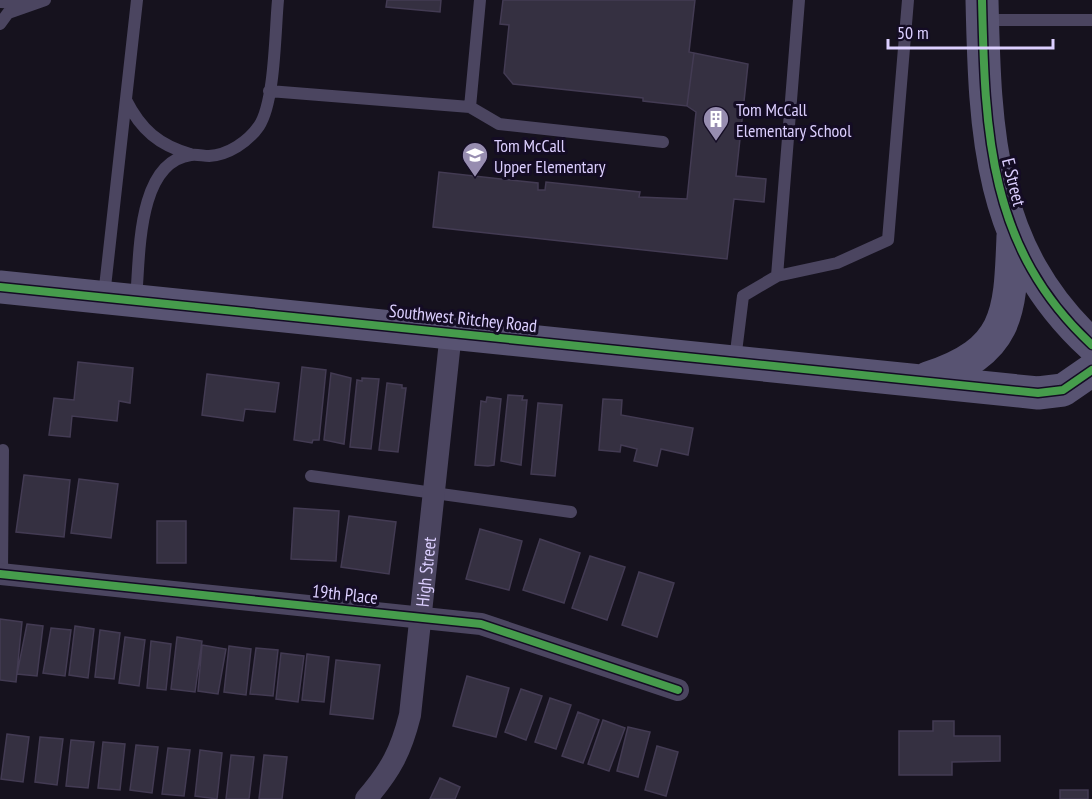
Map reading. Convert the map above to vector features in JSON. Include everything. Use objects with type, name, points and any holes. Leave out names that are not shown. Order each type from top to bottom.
[{"type":"street","name":"E Street","points":[[982,10],[990,148],[1013,236],[1052,301],[1092,345]]},
{"type":"street","points":[[923,380],[952,370],[973,359],[988,346],[1002,326],[1011,297],[1013,236]]},
{"type":"street","name":"Southwest Ritchey Road","points":[[0,287],[923,380]]},
{"type":"street","name":"High Street","points":[[366,799],[388,774],[401,748],[410,714],[451,332]]},
{"type":"street","points":[[923,380],[1052,392],[1063,390],[1092,370]]},
{"type":"street","name":"19th Place","points":[[1,574],[459,621],[503,630],[678,690]]},
{"type":"lane","points":[[0,24],[8,13],[31,3],[45,0]]},
{"type":"lane","points":[[120,298],[126,99],[137,0]]},
{"type":"lane","points":[[126,99],[136,119],[150,136],[169,148],[209,156],[229,151],[246,141],[259,126],[267,108],[278,0]]},
{"type":"lane","points":[[470,107],[480,0]]},
{"type":"lane","points":[[777,276],[799,0]]},
{"type":"lane","points":[[735,361],[744,296],[777,276],[837,263],[888,240],[908,0]]},
{"type":"lane","points":[[0,2],[31,3]]},
{"type":"lane","points":[[982,10],[1092,20]]},
{"type":"lane","points":[[269,91],[470,107],[499,124],[663,142]]},
{"type":"lane","points":[[120,298],[147,197],[157,178],[171,164],[190,154]]},
{"type":"lane","points":[[1,574],[3,450]]},
{"type":"lane","points":[[310,476],[434,491],[571,512]]},
{"type":"building","points":[[387,0],[441,0],[440,12],[386,7]]},
{"type":"building","points":[[503,0],[695,0],[689,52],[694,53],[687,106],[643,101],[643,98],[513,84],[504,73],[509,25],[500,24]]},
{"type":"building","name":"Tom McCall Elementary School","points":[[694,53],[748,64],[736,176],[766,179],[764,202],[734,199],[727,259],[433,227],[439,172],[538,183],[538,190],[545,190],[546,182],[640,192],[639,197],[687,199],[696,112],[687,106]]},
{"type":"building","points":[[78,362],[133,368],[130,403],[119,401],[117,421],[72,416],[70,437],[49,435],[54,398],[74,400]]},
{"type":"building","points":[[302,367],[326,370],[319,440],[313,440],[312,443],[294,440]]},
{"type":"building","points":[[331,373],[351,378],[344,444],[324,440]]},
{"type":"building","points":[[207,374],[279,383],[275,412],[245,409],[243,421],[202,415]]},
{"type":"building","points":[[362,378],[379,379],[371,449],[350,447],[357,380],[362,381]]},
{"type":"building","points":[[387,383],[402,385],[402,388],[406,388],[398,452],[379,450]]},
{"type":"building","points":[[508,395],[523,396],[522,400],[527,400],[521,465],[501,461]]},
{"type":"building","points":[[487,397],[501,399],[494,465],[475,465],[481,401],[486,402]]},
{"type":"building","points":[[603,399],[622,400],[621,415],[693,428],[688,455],[661,449],[657,466],[634,461],[637,449],[621,445],[620,452],[599,450]]},
{"type":"building","points":[[538,403],[562,405],[555,476],[531,474]]},
{"type":"building","points":[[24,475],[70,480],[64,537],[16,532]]},
{"type":"building","points":[[79,479],[118,484],[111,538],[71,533]]},
{"type":"building","points":[[294,508],[339,511],[336,561],[291,559]]},
{"type":"building","points":[[349,516],[396,522],[389,574],[341,567]]},
{"type":"building","points":[[157,521],[186,521],[186,563],[157,563]]},
{"type":"building","points":[[480,529],[522,541],[509,590],[466,579]]},
{"type":"building","points":[[540,539],[580,553],[564,603],[523,590]]},
{"type":"building","points":[[590,556],[625,567],[607,620],[572,608]]},
{"type":"building","points":[[639,572],[674,583],[657,637],[622,625]]},
{"type":"building","points":[[0,619],[22,622],[16,682],[0,680]]},
{"type":"building","points":[[27,624],[43,626],[37,676],[17,674]]},
{"type":"building","points":[[75,626],[94,629],[88,678],[69,675]]},
{"type":"building","points":[[51,628],[71,630],[65,676],[43,673]]},
{"type":"building","points":[[100,630],[120,633],[114,679],[95,677]]},
{"type":"building","points":[[125,637],[145,640],[139,686],[119,683]]},
{"type":"building","points":[[177,637],[202,641],[195,692],[171,689]]},
{"type":"building","points":[[151,641],[171,644],[166,690],[147,688]]},
{"type":"building","points":[[202,645],[226,649],[218,694],[198,691]]},
{"type":"building","points":[[229,646],[251,649],[246,695],[224,692]]},
{"type":"building","points":[[256,648],[278,650],[273,696],[250,694]]},
{"type":"building","points":[[281,653],[304,656],[298,702],[276,699]]},
{"type":"building","points":[[307,654],[329,657],[324,702],[302,700]]},
{"type":"building","points":[[336,660],[380,665],[373,719],[330,714]]},
{"type":"building","points":[[467,676],[509,688],[496,737],[453,726]]},
{"type":"building","points":[[521,689],[542,696],[526,740],[505,732]]},
{"type":"building","points":[[550,698],[571,705],[556,749],[535,742]]},
{"type":"building","points":[[578,712],[599,720],[583,763],[562,756]]},
{"type":"building","points":[[603,720],[625,728],[609,771],[588,764]]},
{"type":"building","points":[[933,721],[954,721],[954,736],[1000,736],[1000,761],[952,762],[952,775],[899,775],[899,731],[933,731]]},
{"type":"building","points":[[628,727],[650,732],[638,777],[617,771]]},
{"type":"building","points":[[7,734],[29,737],[23,782],[1,779]]},
{"type":"building","points":[[40,737],[63,739],[57,785],[35,782]]},
{"type":"building","points":[[71,740],[94,742],[88,788],[66,786]]},
{"type":"building","points":[[103,742],[125,744],[120,790],[98,788]]},
{"type":"building","points":[[136,745],[158,747],[152,793],[130,790]]},
{"type":"building","points":[[657,746],[678,752],[666,796],[645,790]]},
{"type":"building","points":[[168,748],[190,750],[184,796],[162,794]]},
{"type":"building","points":[[200,750],[222,753],[217,799],[195,796]]},
{"type":"building","points":[[231,755],[254,757],[249,799],[226,799]]},
{"type":"building","points":[[264,755],[287,757],[282,799],[259,799]]},
{"type":"building","points":[[440,778],[460,787],[455,799],[430,799]]},
{"type":"building","points":[[1060,790],[1088,790],[1088,799],[1060,799]]},
{"type":"cycle path","points":[[982,0],[983,49],[991,142],[999,186],[1012,228],[1031,269],[1058,308],[1092,345]]},
{"type":"cycle path","points":[[0,287],[1038,393],[1063,390],[1092,370]]},
{"type":"cycle path","points":[[0,574],[481,624],[678,690]]},
{"type":"place","name":"Tom McCall Elementary School","points":[[716,142]]},
{"type":"place","name":"Tom McCall Upper Elementary","points":[[475,178]]}]
